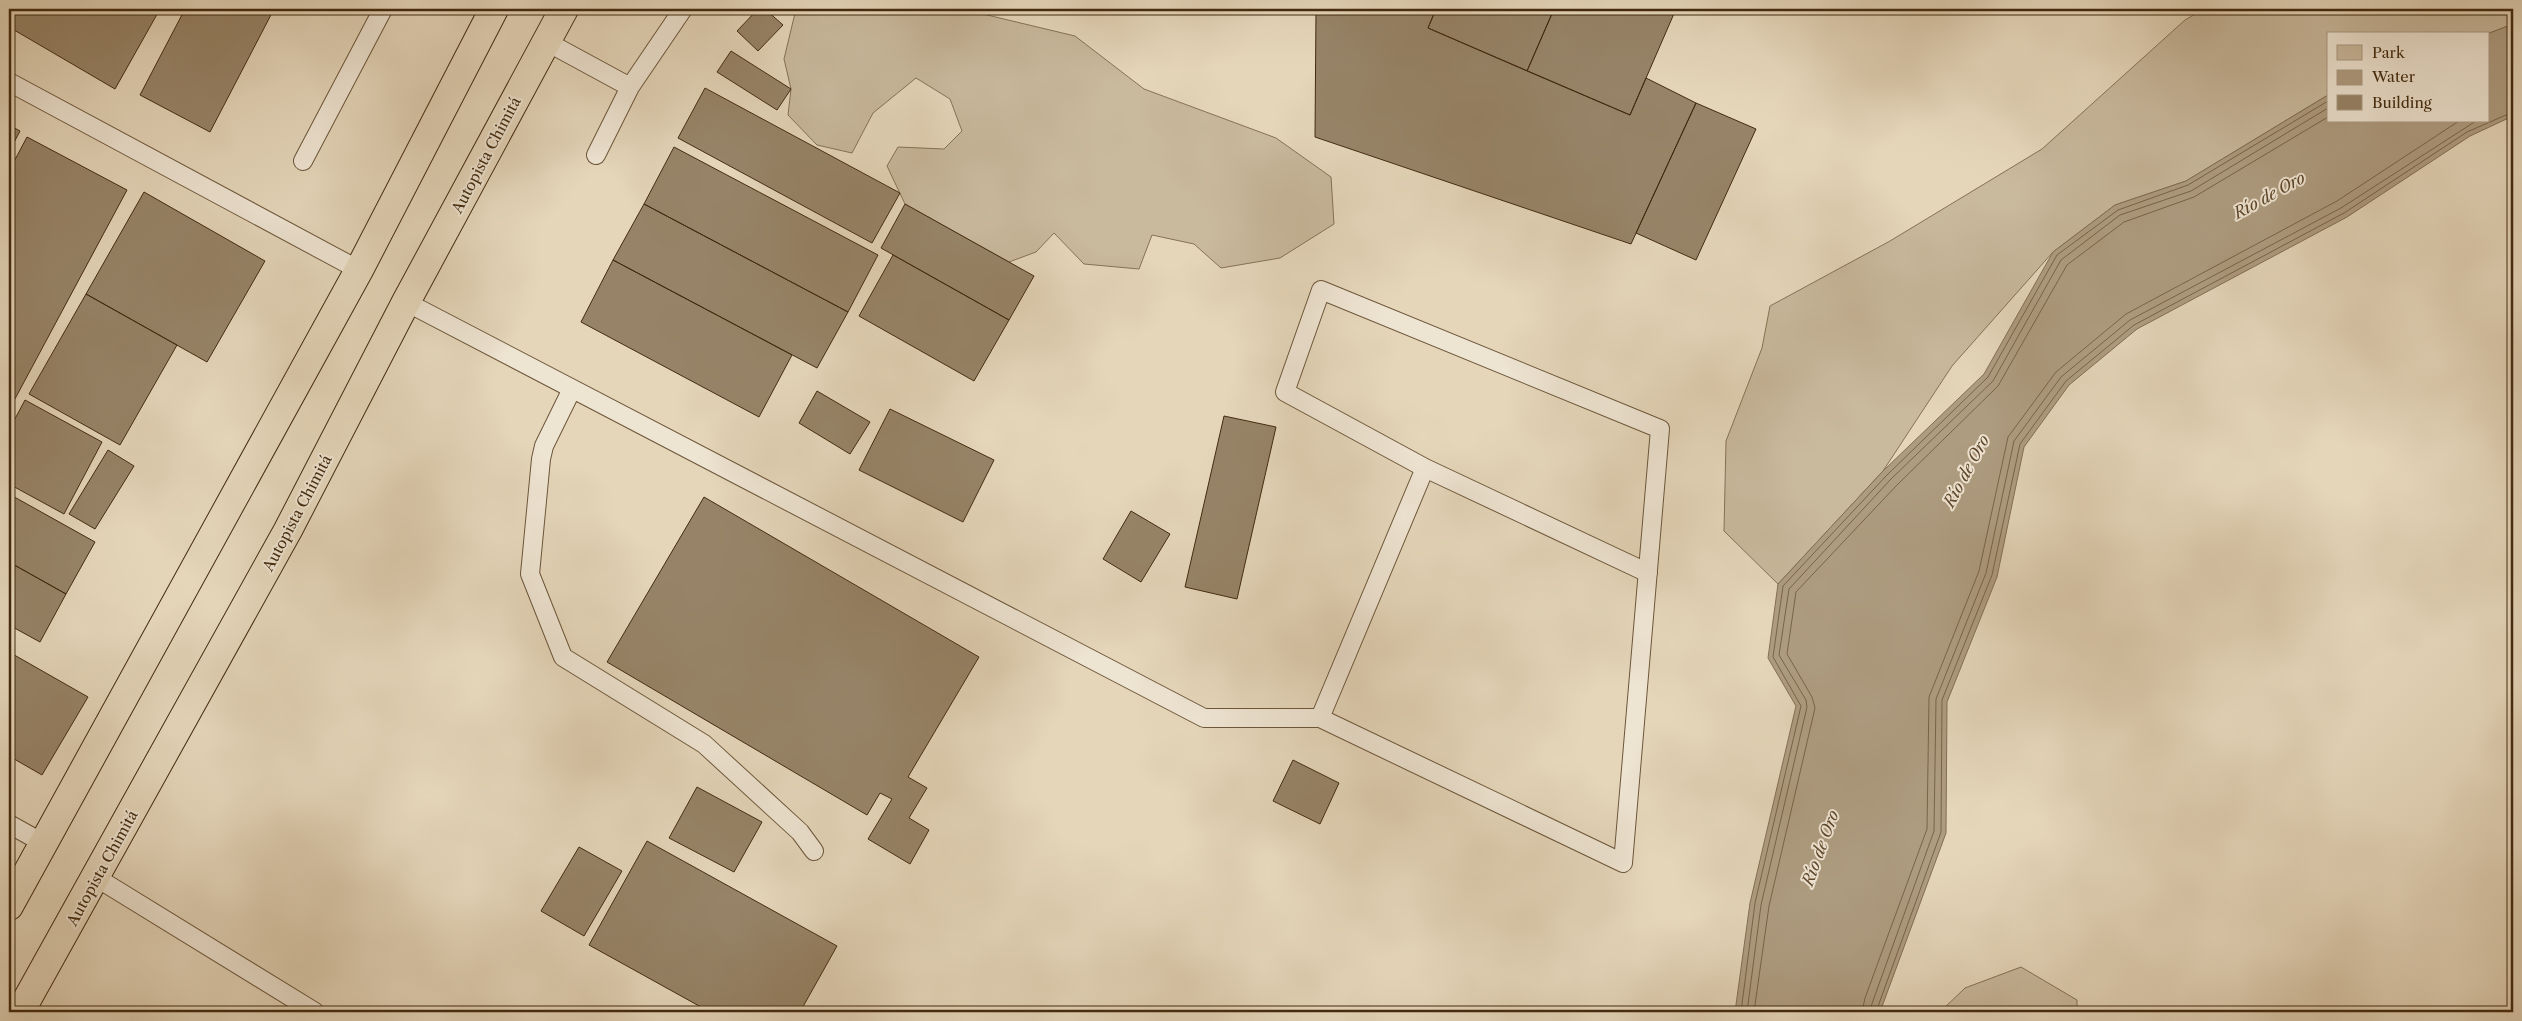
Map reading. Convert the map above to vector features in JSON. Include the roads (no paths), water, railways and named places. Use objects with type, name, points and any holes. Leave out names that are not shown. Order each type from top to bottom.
[{"type":"highway","points":[[9,906],[359,270],[494,9]]},
{"type":"highway","name":"Autopista Chimitá","points":[[20,1012],[288,530],[406,302],[564,9]]},
{"type":"lane","points":[[303,161],[383,9]]},
{"type":"lane","points":[[596,155],[630,87],[683,9]]},
{"type":"lane","points":[[547,42],[630,87]]},
{"type":"lane","points":[[9,82],[359,270]]},
{"type":"lane","points":[[406,302],[1204,718],[1320,718],[1623,863],[1648,573],[1660,429],[1321,290],[1285,392],[1425,468],[1648,573]]},
{"type":"lane","points":[[572,389],[544,446],[541,459],[530,574],[563,657],[704,744],[800,832],[814,851]]},
{"type":"lane","points":[[1320,718],[1425,468]]},
{"type":"lane","points":[[9,824],[43,843]]},
{"type":"lane","points":[[96,878],[311,1011]]},
{"type":"water","name":"Río de Oro","points":[[2513,24],[2513,116],[2470,136],[2347,217],[2137,329],[2069,385],[2024,447],[1997,577],[1947,702],[1946,833],[1880,1012],[1735,1012],[1750,903],[1796,706],[1768,658],[1778,584],[1883,471],[1984,374],[2053,252],[2115,205],[2186,181],[2327,96],[2327,122],[2490,122],[2490,33]]}]
